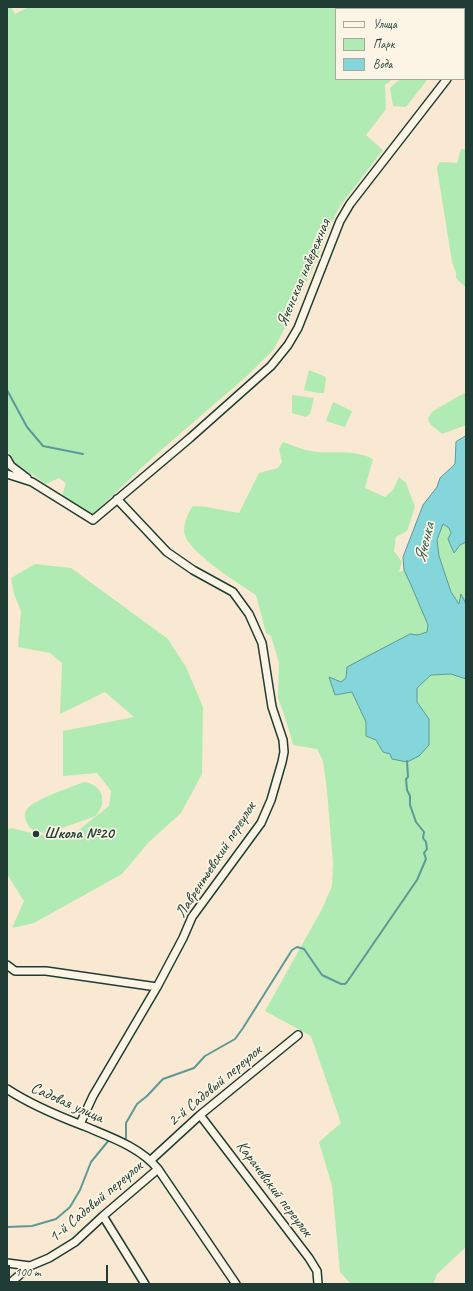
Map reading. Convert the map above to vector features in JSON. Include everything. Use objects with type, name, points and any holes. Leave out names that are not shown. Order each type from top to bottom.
[{"type":"street","name":"Яченская набережная","points":[[32,482],[93,520],[190,438],[271,366],[288,345],[298,328],[340,222],[350,204],[446,80]]},
{"type":"street","points":[[7,458],[11,466],[32,482]]},
{"type":"street","points":[[7,474],[32,482]]},
{"type":"street","name":"Лаврентьевский переулок","points":[[80,1124],[93,1096],[158,987],[192,917],[261,823],[271,800],[284,752],[283,740],[272,707],[262,643],[249,614],[233,592],[193,570],[167,552],[117,499]]},
{"type":"street","points":[[7,965],[15,971],[46,971],[158,987]]},
{"type":"street","name":"2-й Садовый переулок","points":[[151,1160],[200,1115],[298,1035]]},
{"type":"street","name":"Садовая улица","points":[[7,1089],[20,1098],[41,1108],[117,1139],[151,1160]]},
{"type":"street","name":"Карачевский переулок","points":[[200,1115],[309,1258],[317,1272],[318,1284]]},
{"type":"street","points":[[151,1160],[158,1168],[236,1284]]},
{"type":"street","name":"1-й Садовый переулок","points":[[30,1266],[49,1258],[74,1242],[158,1168]]},
{"type":"street","points":[[103,1216],[145,1284]]},
{"type":"street","points":[[7,1263],[30,1266]]},
{"type":"street","points":[[9,1284],[30,1266]]},
{"type":"green space","points":[[7,7],[11,7],[15,14],[28,7],[431,7],[335,8],[335,80],[392,80],[385,85],[386,109],[366,135],[383,150],[340,206],[294,310],[274,349],[248,375],[152,458],[92,515],[62,496],[66,483],[59,478],[46,484],[15,463],[7,450]]},
{"type":"green space","points":[[466,7],[465,32],[465,8],[434,8]]},
{"type":"green space","points":[[399,80],[427,80],[406,107],[393,106],[390,88]]},
{"type":"green space","points":[[461,149],[466,149],[466,288],[456,278],[456,272],[452,262],[437,168],[441,162],[457,163]]},
{"type":"green space","points":[[309,370],[326,377],[324,393],[304,390]]},
{"type":"green space","points":[[466,392],[466,425],[442,434],[429,423],[428,418],[433,411]]},
{"type":"green space","points":[[292,395],[314,398],[310,414],[306,417],[292,413]]},
{"type":"green space","points":[[333,402],[352,411],[345,427],[326,421]]},
{"type":"green space","points":[[283,442],[317,452],[346,452],[360,454],[373,459],[365,488],[385,497],[393,490],[399,477],[406,483],[415,507],[407,531],[396,537],[394,551],[402,562],[399,572],[404,570],[428,625],[427,632],[418,635],[410,634],[347,667],[346,679],[341,683],[330,678],[352,692],[366,722],[366,736],[376,740],[383,752],[429,719],[417,702],[417,688],[431,675],[451,674],[466,679],[466,1247],[437,1274],[433,1284],[351,1284],[340,1272],[332,1186],[319,1142],[341,1123],[311,1036],[265,1011],[322,909],[332,886],[333,863],[323,761],[317,749],[293,745],[278,698],[279,663],[271,636],[266,633],[256,595],[238,584],[205,559],[189,542],[185,535],[184,528],[187,516],[193,506],[239,513],[259,473],[278,468],[282,462],[279,449]]},
{"type":"green space","points":[[443,524],[449,527],[454,553],[460,545],[466,542],[466,604],[461,595],[459,604],[451,592],[439,556],[437,540]]},
{"type":"green space","points":[[35,564],[71,568],[168,639],[186,667],[203,707],[202,774],[181,813],[148,843],[122,874],[34,923],[12,928],[24,901],[7,874],[7,830],[11,828],[40,835],[75,833],[109,806],[111,791],[97,773],[63,776],[63,731],[134,717],[105,692],[60,714],[62,663],[50,653],[18,647],[21,611],[14,594],[11,578]]},
{"type":"green space","points":[[84,782],[95,786],[102,795],[102,806],[96,816],[48,833],[36,831],[28,826],[25,815],[29,807],[43,798]]},
{"type":"water","name":"Яченка","points":[[466,436],[466,542],[460,545],[454,553],[448,539],[451,533],[449,528],[443,524],[437,540],[439,556],[451,592],[459,604],[461,594],[466,604],[466,679],[451,674],[431,675],[417,688],[417,702],[429,719],[429,745],[419,756],[407,762],[392,759],[390,754],[383,752],[376,740],[366,736],[366,722],[352,692],[335,695],[329,677],[341,682],[346,678],[347,667],[410,634],[418,635],[427,632],[428,625],[404,570],[403,557],[423,505],[437,487],[440,478],[455,464],[456,442]]},
{"type":"waterway","points":[[7,390],[27,427],[43,446],[83,454]]},
{"type":"waterway","points":[[124,1141],[126,1138],[126,1123],[137,1104],[163,1079],[194,1068],[205,1056],[235,1039],[292,950],[297,947],[304,949],[322,975],[341,984],[345,984],[347,982],[417,880],[426,859],[424,853],[427,849],[426,842],[423,838],[424,832],[416,822],[410,805],[410,796],[407,790],[407,761]]},
{"type":"waterway","points":[[7,1227],[32,1226],[56,1219],[70,1207],[80,1190],[91,1162],[109,1140],[111,1141]]},
{"type":"place","name":"Школа №20","points":[[36,834]]}]
